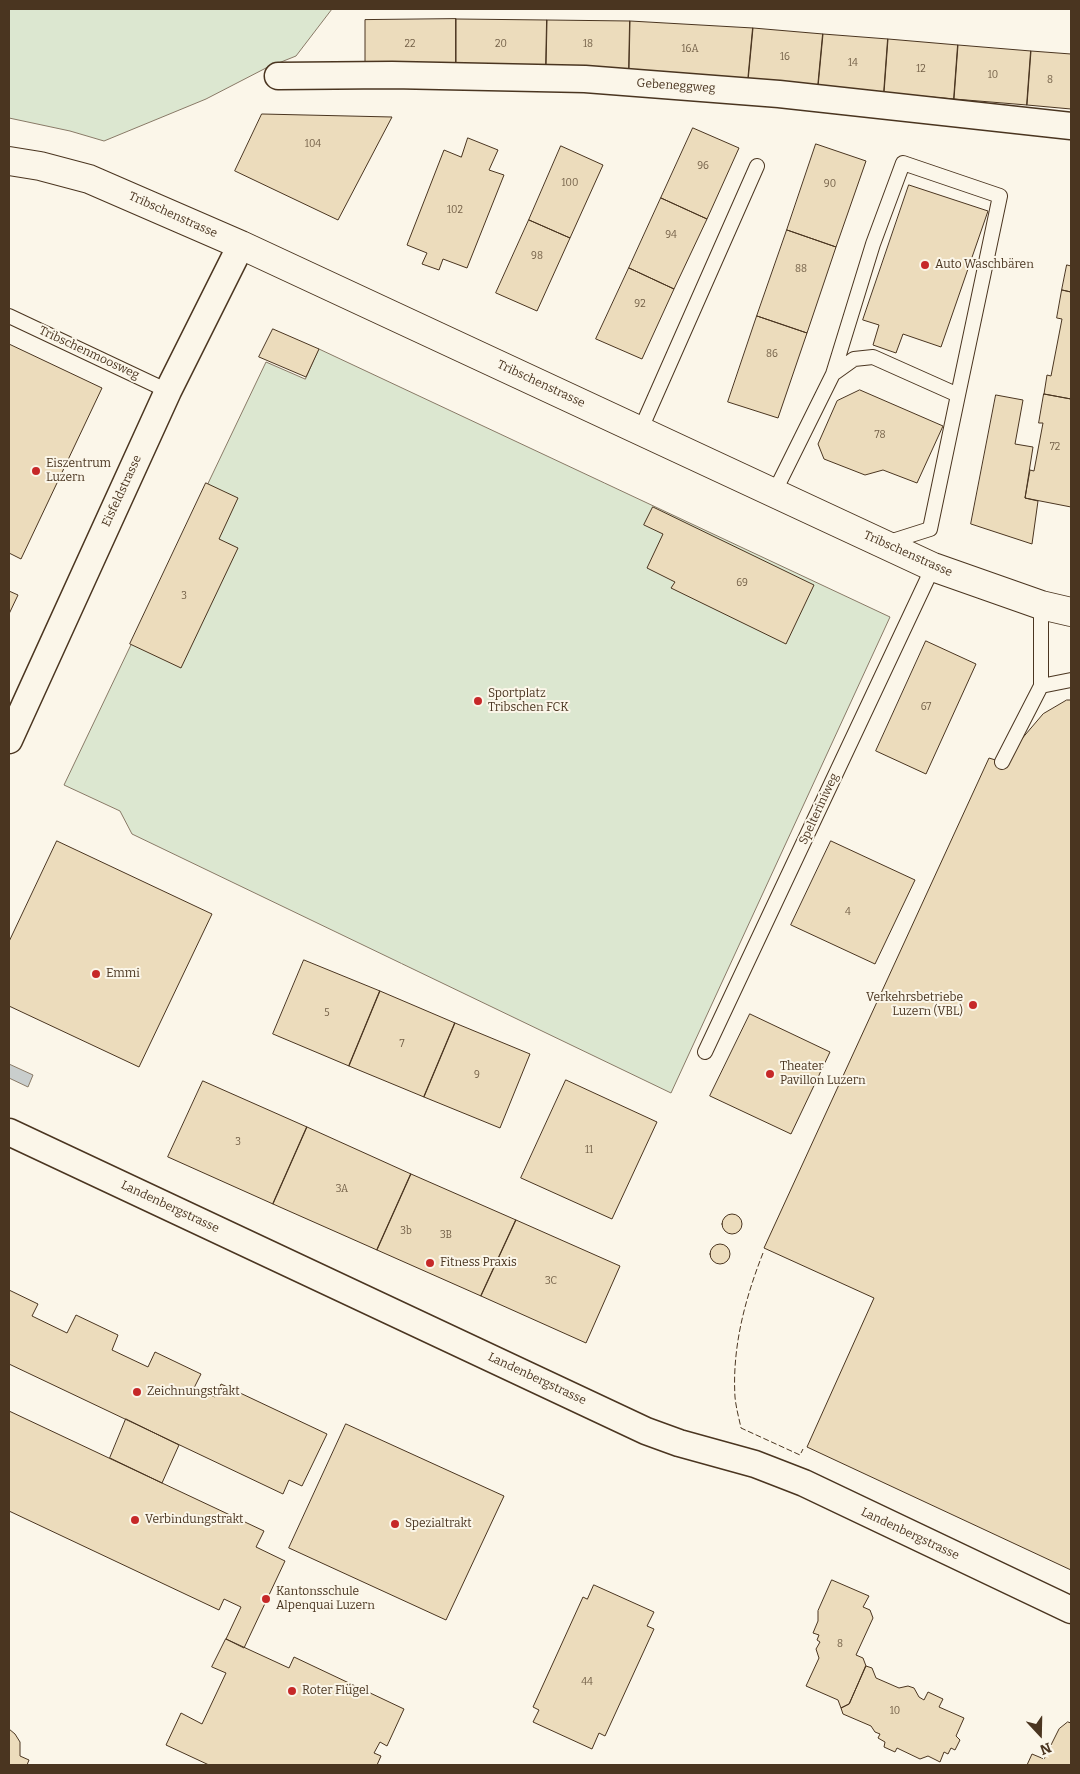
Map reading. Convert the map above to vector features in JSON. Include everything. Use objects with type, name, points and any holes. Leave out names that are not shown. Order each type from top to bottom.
[{"type":"street","name":"Gebeneggweg","points":[[278,76],[392,75],[585,79],[779,94],[1071,126]]},
{"type":"street","name":"Tribschenstrasse","points":[[9,161],[40,166],[90,179],[241,245],[933,567],[1041,605],[1071,612]]},
{"type":"street","name":"Eisfeldstrasse","points":[[9,740],[168,391],[241,245]]},
{"type":"street","name":"Landenbergstrasse","points":[[9,1132],[646,1431],[679,1443],[755,1464],[804,1483],[1071,1610]]},
{"type":"lane","points":[[774,493],[832,374],[874,244],[903,163],[1000,196],[930,529],[883,544]]},
{"type":"lane","points":[[640,431],[758,166]]},
{"type":"lane","name":"Tribschenmoosweg","points":[[9,316],[168,391]]},
{"type":"lane","points":[[832,374],[854,359],[873,357],[958,395]]},
{"type":"lane","name":"Spelteriniweg","points":[[705,1052],[933,567]]},
{"type":"lane","points":[[1002,762],[1041,686],[1041,605]]},
{"type":"lane","points":[[1041,686],[1071,680]]},
{"type":"green space","points":[[9,9],[332,9],[296,56],[266,68],[206,99],[104,141],[70,131],[9,118]]},
{"type":"green space","name":"Sportplatz Tribschen FCK","points":[[319,349],[890,617],[671,1093],[132,834],[120,811],[64,785],[266,362],[305,379]]},
{"type":"shaded area","points":[[9,1064],[33,1075],[28,1087],[9,1078]]},
{"type":"building","points":[[456,19],[547,20],[546,68],[456,68]]},
{"type":"building","points":[[456,19],[456,68],[365,68],[365,20]]},
{"type":"building","points":[[547,20],[630,21],[629,69],[546,68]]},
{"type":"building","points":[[630,21],[753,28],[748,81],[629,71]]},
{"type":"building","points":[[753,28],[823,34],[818,87],[748,81]]},
{"type":"building","points":[[823,34],[888,39],[884,93],[818,87]]},
{"type":"building","points":[[888,39],[958,45],[954,99],[884,93]]},
{"type":"building","points":[[958,45],[1031,51],[1027,105],[954,99]]},
{"type":"building","points":[[1031,51],[1071,54],[1071,109],[1027,105]]},
{"type":"building","points":[[262,114],[392,117],[338,220],[235,171]]},
{"type":"building","points":[[693,128],[739,148],[707,219],[661,198]]},
{"type":"building","points":[[468,138],[498,150],[489,170],[504,175],[467,268],[443,259],[439,270],[422,264],[427,253],[407,245],[444,150],[461,157]]},
{"type":"building","points":[[816,144],[866,161],[836,247],[787,230]]},
{"type":"building","points":[[561,146],[603,165],[570,238],[529,220]]},
{"type":"building","name":"Auto Waschbären","points":[[909,185],[988,211],[941,347],[903,334],[896,353],[873,345],[879,325],[863,320]]},
{"type":"building","points":[[661,198],[707,219],[674,289],[629,268]]},
{"type":"building","points":[[529,220],[570,238],[537,311],[496,293]]},
{"type":"building","points":[[787,230],[836,247],[807,333],[757,316]]},
{"type":"building","points":[[1067,265],[1071,266],[1071,292],[1062,290]]},
{"type":"building","points":[[629,268],[674,289],[642,359],[596,339]]},
{"type":"building","points":[[1062,290],[1071,292],[1071,399],[1044,394],[1047,375],[1051,376],[1062,319],[1057,318]]},
{"type":"building","points":[[757,316],[807,333],[778,418],[728,402]]},
{"type":"building","points":[[273,329],[319,349],[306,377],[259,357]]},
{"type":"building","name":"Eiszentrum Luzern","points":[[9,344],[102,388],[21,559],[9,553]]},
{"type":"building","points":[[860,390],[943,426],[917,483],[883,470],[865,475],[824,459],[818,444],[837,401]]},
{"type":"building","points":[[1044,394],[1071,399],[1071,507],[1025,498],[1030,470],[1034,471],[1043,423],[1039,423]]},
{"type":"building","points":[[996,395],[1023,400],[1015,444],[1033,447],[1025,498],[1038,501],[1032,544],[971,524]]},
{"type":"building","points":[[206,483],[238,498],[219,539],[238,548],[181,668],[130,644]]},
{"type":"building","points":[[653,507],[814,585],[786,644],[671,588],[675,582],[647,568],[663,534],[644,525]]},
{"type":"building","points":[[9,591],[18,595],[9,614]]},
{"type":"building","points":[[926,641],[976,664],[926,774],[876,751]]},
{"type":"building","name":"Verkehrsbetriebe Luzern (VBL)","points":[[1067,700],[1071,700],[1071,1570],[807,1447],[874,1298],[764,1248],[989,758],[1002,762],[1043,714]]},
{"type":"building","name":"Emmi","points":[[57,841],[212,914],[139,1067],[9,1006],[9,942]]},
{"type":"building","points":[[831,841],[915,880],[875,964],[791,925]]},
{"type":"building","points":[[304,960],[380,991],[349,1066],[273,1034]]},
{"type":"building","points":[[380,991],[455,1023],[424,1097],[349,1066]]},
{"type":"building","name":"Theater Pavillon Luzern","points":[[750,1014],[830,1052],[791,1134],[710,1096]]},
{"type":"building","points":[[455,1023],[530,1054],[500,1128],[424,1097]]},
{"type":"building","points":[[566,1080],[657,1122],[612,1219],[521,1178]]},
{"type":"building","points":[[203,1081],[307,1127],[273,1204],[168,1157]]},
{"type":"building","points":[[307,1127],[411,1174],[377,1250],[273,1204]]},
{"type":"building","points":[[411,1174],[516,1220],[481,1296],[377,1250]]},
{"type":"building","points":[[732,1214],[739,1217],[742,1224],[739,1231],[732,1234],[725,1231],[722,1224],[725,1217]]},
{"type":"building","points":[[516,1220],[620,1266],[586,1343],[481,1296]]},
{"type":"building","points":[[720,1244],[727,1247],[730,1254],[727,1261],[720,1264],[713,1261],[710,1254],[713,1247]]},
{"type":"building","name":"Zeichnungstrakt","points":[[9,1290],[38,1304],[32,1316],[67,1333],[76,1315],[118,1335],[112,1350],[148,1367],[155,1352],[201,1374],[194,1388],[215,1397],[221,1384],[327,1434],[302,1486],[289,1480],[283,1494],[9,1364]]},
{"type":"building","name":"Verbindungstrakt","points":[[9,1411],[264,1531],[256,1547],[285,1561],[244,1648],[226,1639],[241,1607],[224,1599],[219,1610],[9,1511]]},
{"type":"building","points":[[126,1419],[179,1445],[162,1483],[110,1458]]},
{"type":"building","name":"Spezialtrakt","points":[[346,1424],[504,1496],[446,1620],[289,1548]]},
{"type":"building","points":[[832,1580],[869,1596],[863,1607],[870,1610],[873,1618],[856,1655],[863,1658],[866,1666],[849,1704],[841,1708],[838,1700],[806,1686],[819,1658],[816,1649],[820,1642],[817,1640],[819,1635],[813,1633],[818,1621],[818,1611]]},
{"type":"building","points":[[594,1585],[654,1612],[647,1626],[654,1629],[605,1736],[599,1733],[592,1749],[533,1722],[539,1710],[533,1707],[583,1597],[587,1599]]},
{"type":"building","name":"Roter Flügel","points":[[226,1639],[289,1668],[294,1657],[404,1709],[387,1746],[380,1742],[374,1753],[381,1756],[377,1765],[209,1765],[166,1745],[181,1713],[202,1724],[226,1673],[212,1667]]},
{"type":"building","points":[[866,1666],[872,1668],[876,1678],[899,1688],[908,1686],[914,1688],[919,1697],[924,1700],[928,1692],[943,1699],[939,1707],[964,1718],[956,1736],[960,1740],[955,1750],[951,1748],[948,1754],[944,1752],[940,1762],[928,1756],[920,1759],[897,1748],[895,1752],[884,1747],[885,1742],[878,1738],[880,1734],[875,1732],[871,1726],[843,1714],[841,1708],[849,1704]]},
{"type":"building","points":[[1068,1722],[1071,1723],[1071,1765],[1027,1765],[1032,1754],[1044,1759],[1059,1729]]},
{"type":"building","points":[[9,1729],[20,1742],[20,1756],[29,1760],[27,1765],[9,1765]]},
{"type":"fence","points":[[763,1253],[745,1306],[741,1324],[735,1378],[737,1409],[741,1428],[800,1455],[803,1449]]},
{"type":"place","name":"Auto Waschbären","points":[[925,265]]},
{"type":"place","name":"Eiszentrum Luzern","points":[[36,471]]},
{"type":"place","name":"Sportplatz Tribschen FCK","points":[[478,701]]},
{"type":"place","name":"Emmi","points":[[96,974]]},
{"type":"place","name":"Verkehrsbetriebe Luzern (VBL)","points":[[973,1005]]},
{"type":"place","name":"Theater Pavillon Luzern","points":[[770,1074]]},
{"type":"place","name":"Fitness Praxis","points":[[430,1263]]},
{"type":"place","name":"Zeichnungstrakt","points":[[137,1392]]},
{"type":"place","name":"Verbindungstrakt","points":[[135,1520]]},
{"type":"place","name":"Spezialtrakt","points":[[395,1524]]},
{"type":"place","name":"Kantonsschule Alpenquai Luzern","points":[[266,1599]]},
{"type":"place","name":"Roter Flügel","points":[[292,1691]]}]
